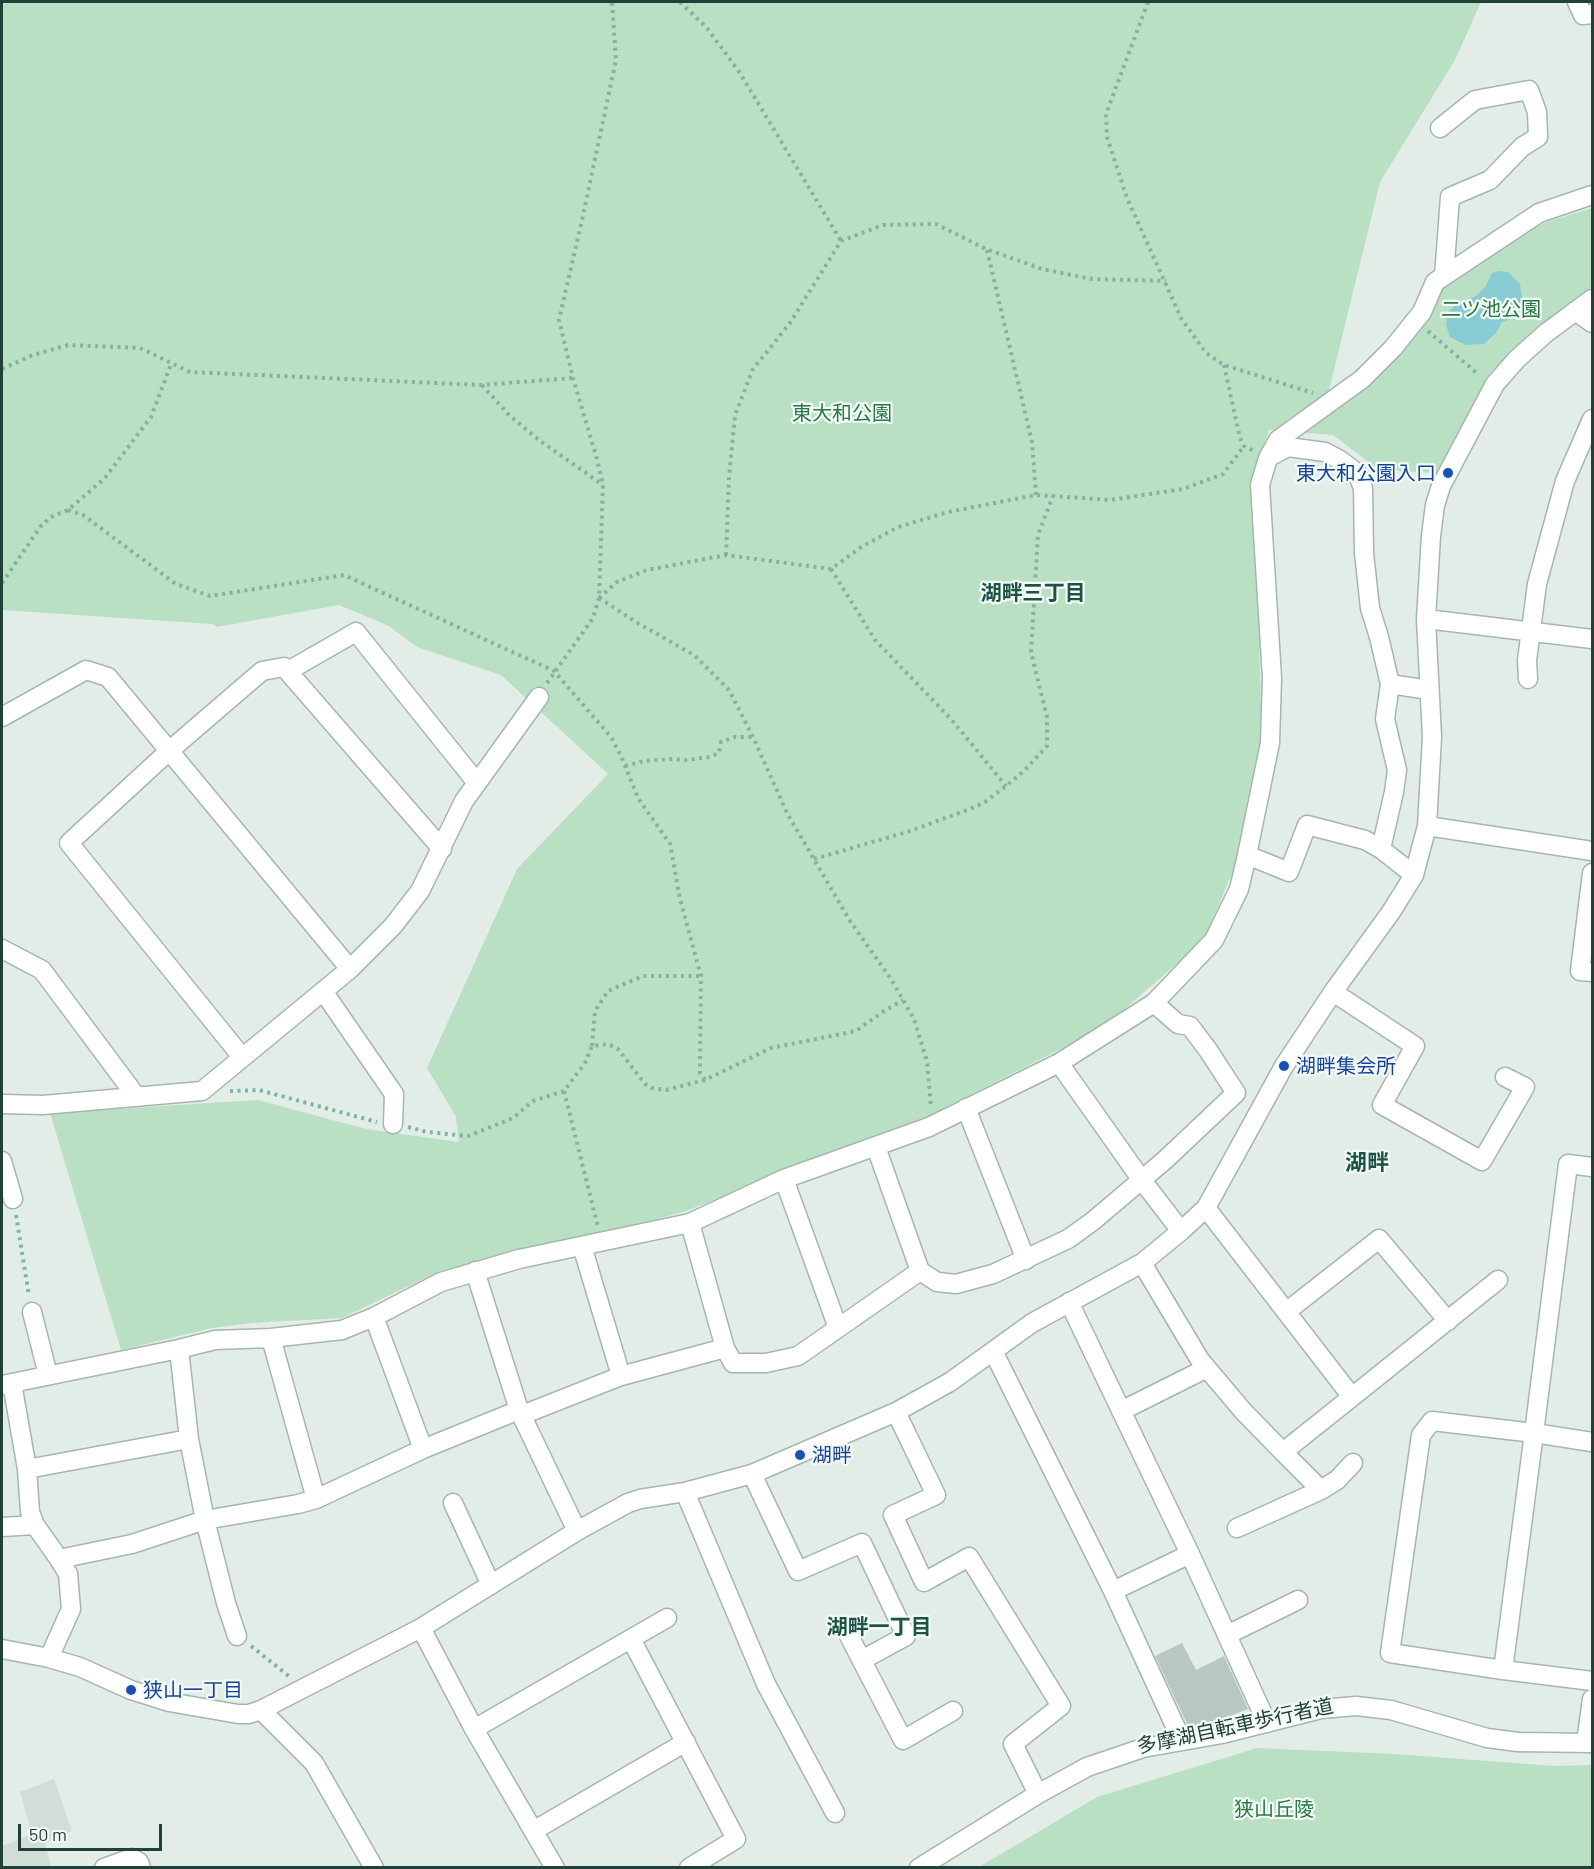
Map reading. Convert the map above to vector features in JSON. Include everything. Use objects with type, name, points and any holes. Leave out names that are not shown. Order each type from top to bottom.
[{"type":"street","points":[[1577,2],[1582,15],[1593,14]]},
{"type":"street","points":[[1440,128],[1475,100],[1529,90],[1537,112],[1538,137],[1522,147],[1490,180],[1450,197],[1444,276]]},
{"type":"street","points":[[50,1658],[71,1609],[68,1574],[35,1525],[30,1512],[27,1469],[7,1384],[215,1340],[271,1338],[342,1330],[374,1317],[441,1282],[475,1271],[519,1259],[690,1223],[784,1179],[929,1127],[1059,1063],[1154,1003],[1214,940],[1239,890],[1247,855],[1270,743],[1272,678],[1260,485],[1268,458],[1278,440],[1362,379],[1393,348],[1422,312],[1435,282],[1539,213],[1593,195]]},
{"type":"street","points":[[2,1649],[50,1658],[80,1667],[130,1690],[169,1702],[238,1714],[249,1714],[261,1710],[421,1628],[577,1531],[628,1503],[640,1498],[685,1492],[752,1474],[896,1412],[950,1382],[1032,1323],[1142,1263],[1181,1231],[1206,1208],[1284,1066],[1333,992],[1391,912],[1414,875],[1427,825],[1432,737],[1425,619],[1435,505],[1441,486],[1495,384],[1517,359],[1546,333],[1593,299]]},
{"type":"street","points":[[1575,311],[1593,323]]},
{"type":"street","points":[[1528,679],[1530,632],[1537,584],[1565,481],[1593,419]]},
{"type":"street","points":[[1268,458],[1288,447],[1325,452],[1356,473],[1363,488],[1364,552],[1370,608],[1390,684],[1385,719],[1397,770],[1381,849]]},
{"type":"street","points":[[1425,619],[1593,639]]},
{"type":"street","points":[[288,672],[356,632],[477,783]]},
{"type":"street","points":[[242,1058],[69,843],[262,671],[284,667],[442,849]]},
{"type":"street","points":[[2,717],[86,670],[108,677],[350,969]]},
{"type":"street","points":[[1390,684],[1429,690]]},
{"type":"street","points":[[2,1104],[43,1105],[202,1091],[350,969],[393,926],[413,900],[442,849],[464,801],[538,697]]},
{"type":"street","points":[[1247,855],[1289,872],[1307,825],[1365,840],[1381,849],[1414,875]]},
{"type":"street","points":[[1427,825],[1593,851]]},
{"type":"street","points":[[1593,873],[1580,971],[1593,972]]},
{"type":"street","points":[[2,949],[42,970],[136,1096]]},
{"type":"street","points":[[323,991],[394,1094],[393,1124]]},
{"type":"street","points":[[1333,992],[1415,1046],[1382,1105],[1482,1161],[1525,1087],[1506,1077]]},
{"type":"street","points":[[876,1147],[920,1271],[937,1282],[956,1284],[993,1274],[1026,1260],[1076,1233],[1165,1160],[1236,1093],[1190,1026],[1178,1024],[1154,1003]]},
{"type":"street","points":[[1059,1063],[1181,1231]]},
{"type":"street","points":[[966,1108],[1026,1260]]},
{"type":"street","points":[[2,1161],[13,1199]]},
{"type":"street","points":[[1503,1670],[1568,1164],[1593,1167]]},
{"type":"street","points":[[784,1179],[838,1328]]},
{"type":"street","points":[[1206,1208],[1352,1397]]},
{"type":"street","points":[[690,1223],[724,1348],[734,1363],[766,1362],[798,1356],[920,1271]]},
{"type":"street","points":[[1286,1312],[1379,1239],[1448,1322]]},
{"type":"street","points":[[582,1246],[621,1376]]},
{"type":"street","points":[[1142,1263],[1206,1368],[1242,1411],[1321,1490]]},
{"type":"street","points":[[475,1271],[520,1413],[577,1531]]},
{"type":"street","points":[[1283,1452],[1498,1280]]},
{"type":"street","points":[[1069,1302],[1190,1554],[1267,1723]]},
{"type":"street","points":[[32,1312],[48,1376]]},
{"type":"street","points":[[374,1317],[423,1449]]},
{"type":"street","points":[[271,1338],[316,1499]]},
{"type":"street","points":[[59,1559],[132,1544],[205,1520],[316,1499],[423,1449],[520,1413],[621,1376],[724,1348]]},
{"type":"street","points":[[179,1349],[189,1439],[205,1520],[226,1603],[237,1636]]},
{"type":"street","points":[[993,1351],[1113,1592],[1182,1741]]},
{"type":"street","points":[[1121,1411],[1206,1368]]},
{"type":"street","points":[[896,1412],[936,1496],[893,1515],[924,1582],[969,1557],[1061,1706],[1013,1744],[1038,1794]]},
{"type":"street","points":[[1593,1442],[1432,1420],[1421,1435],[1390,1653],[1593,1681]]},
{"type":"street","points":[[27,1469],[189,1439]]},
{"type":"street","points":[[1237,1528],[1321,1490],[1337,1480],[1353,1463]]},
{"type":"street","points":[[752,1474],[798,1571],[862,1543],[906,1636],[862,1660]]},
{"type":"street","points":[[685,1492],[766,1684],[835,1812]]},
{"type":"street","points":[[453,1503],[491,1585]]},
{"type":"street","points":[[2,1527],[35,1525]]},
{"type":"street","points":[[1113,1592],[1190,1554]]},
{"type":"street","points":[[1227,1635],[1298,1600]]},
{"type":"street","points":[[474,1729],[667,1618]]},
{"type":"street","points":[[421,1628],[474,1729],[555,1868]]},
{"type":"street","points":[[847,1632],[903,1740],[953,1711]]},
{"type":"street","points":[[631,1639],[736,1839],[689,1868]]},
{"type":"street","points":[[919,1868],[1038,1794],[1087,1767],[1143,1748],[1267,1723],[1321,1709],[1356,1706],[1391,1710],[1487,1738],[1518,1742],[1589,1743],[1593,1699]]},
{"type":"street","points":[[261,1710],[314,1763],[374,1868]]},
{"type":"street","points":[[533,1831],[686,1742]]},
{"type":"street","points":[[104,1868],[132,1858],[139,1862],[141,1868]]},
{"type":"path","points":[[538,697],[593,618],[599,598],[603,485],[559,320],[616,60],[612,2]]},
{"type":"path","points":[[680,2],[707,28],[740,73],[841,241]]},
{"type":"path","points":[[1148,2],[1106,114],[1107,137],[1126,198],[1181,318],[1206,353],[1224,365],[1333,400]]},
{"type":"path","points":[[726,555],[729,477],[735,415],[753,369],[790,323],[841,241],[883,225],[936,224],[986,249],[1042,269],[1092,279],[1166,281]]},
{"type":"path","points":[[986,249],[1032,442],[1036,495]]},
{"type":"path","points":[[1415,321],[1482,378]]},
{"type":"path","points":[[2,369],[33,355],[68,345],[140,348],[190,372],[481,385],[573,378]]},
{"type":"path","points":[[2,583],[40,527],[51,517],[68,510],[104,479],[151,417],[172,362]]},
{"type":"path","points":[[1224,365],[1240,438]]},
{"type":"path","points":[[481,385],[509,415],[539,440],[603,485]]},
{"type":"path","points":[[599,598],[617,582],[647,570],[726,555],[831,569],[863,546],[898,526],[948,512],[1036,495],[1110,500],[1184,489],[1223,474],[1244,446]]},
{"type":"path","points":[[814,859],[907,832],[970,809],[1006,786],[1024,771],[1047,746],[1047,717],[1031,652],[1038,535],[1053,496]]},
{"type":"path","points":[[68,510],[83,515],[176,584],[210,596],[344,575],[554,671],[611,737],[638,798],[669,844],[680,899],[700,976],[700,1073],[705,1080]]},
{"type":"path","points":[[831,569],[875,640],[951,719],[1006,786]]},
{"type":"path","points":[[599,598],[694,655],[729,690],[787,813],[850,921],[891,979],[914,1019],[927,1061],[932,1101]]},
{"type":"path","points":[[625,765],[644,761],[709,757],[718,753],[721,742],[735,737],[753,737]]},
{"type":"path","points":[[202,1091],[259,1090],[369,1121],[427,1132],[468,1136],[513,1118],[533,1101],[564,1090],[585,1064],[592,1046],[596,1011],[608,991],[643,976],[700,976]]},
{"type":"path","points":[[592,1046],[608,1044],[618,1049],[639,1079],[652,1088],[666,1090],[705,1080],[771,1048],[856,1032],[903,1000]]},
{"type":"path","points":[[564,1090],[595,1216]]},
{"type":"path","points":[[13,1199],[32,1312]]},
{"type":"path","points":[[237,1636],[304,1688]]},
{"type":"shaded area","points":[[54,1779],[72,1831],[45,1843],[51,1867],[2,1867],[2,1846],[32,1834],[20,1792]]},
{"type":"green space","name":"東大和公園","points":[[2,2],[1481,2],[1455,60],[1380,182],[1323,415],[1399,353],[1426,323],[1438,285],[1544,223],[1592,208],[1592,287],[1568,304],[1490,373],[1436,473],[1379,470],[1333,435],[1269,430],[1254,472],[1262,737],[1238,858],[1205,939],[1104,1027],[930,1115],[686,1211],[600,1235],[440,1271],[342,1318],[252,1323],[212,1328],[121,1350],[50,1113],[258,1100],[366,1129],[459,1142],[456,1117],[427,1068],[517,869],[608,774],[501,675],[417,647],[389,626],[339,605],[217,627],[212,624],[2,610]]},
{"type":"green space","name":"狭山丘陵","points":[[1257,1748],[1395,1754],[1555,1766],[1592,1765],[1592,1867],[979,1867],[1097,1797]]},
{"type":"water","points":[[1508,272],[1520,284],[1521,307],[1513,318],[1502,322],[1496,333],[1484,344],[1466,345],[1450,337],[1446,325],[1448,312],[1457,304],[1476,296],[1485,287],[1492,273]]},
{"type":"building","points":[[1182,1643],[1196,1670],[1224,1656],[1248,1709],[1207,1725],[1189,1728],[1155,1656]]},
{"type":"place","name":"東大和公園入口","points":[[1448,473]]},
{"type":"place","name":"湖畔集会所","points":[[1284,1066]]},
{"type":"place","name":"湖畔","points":[[800,1455]]},
{"type":"place","name":"狭山一丁目","points":[[131,1690]]},
{"type":"district","name":"湖畔三丁目","points":[[1033,593]]},
{"type":"district","name":"湖畔","points":[[1367,1163]]},
{"type":"district","name":"湖畔一丁目","points":[[879,1627]]},
{"type":"park label","name":"二ツ池公園","points":[[1491,309]]}]
